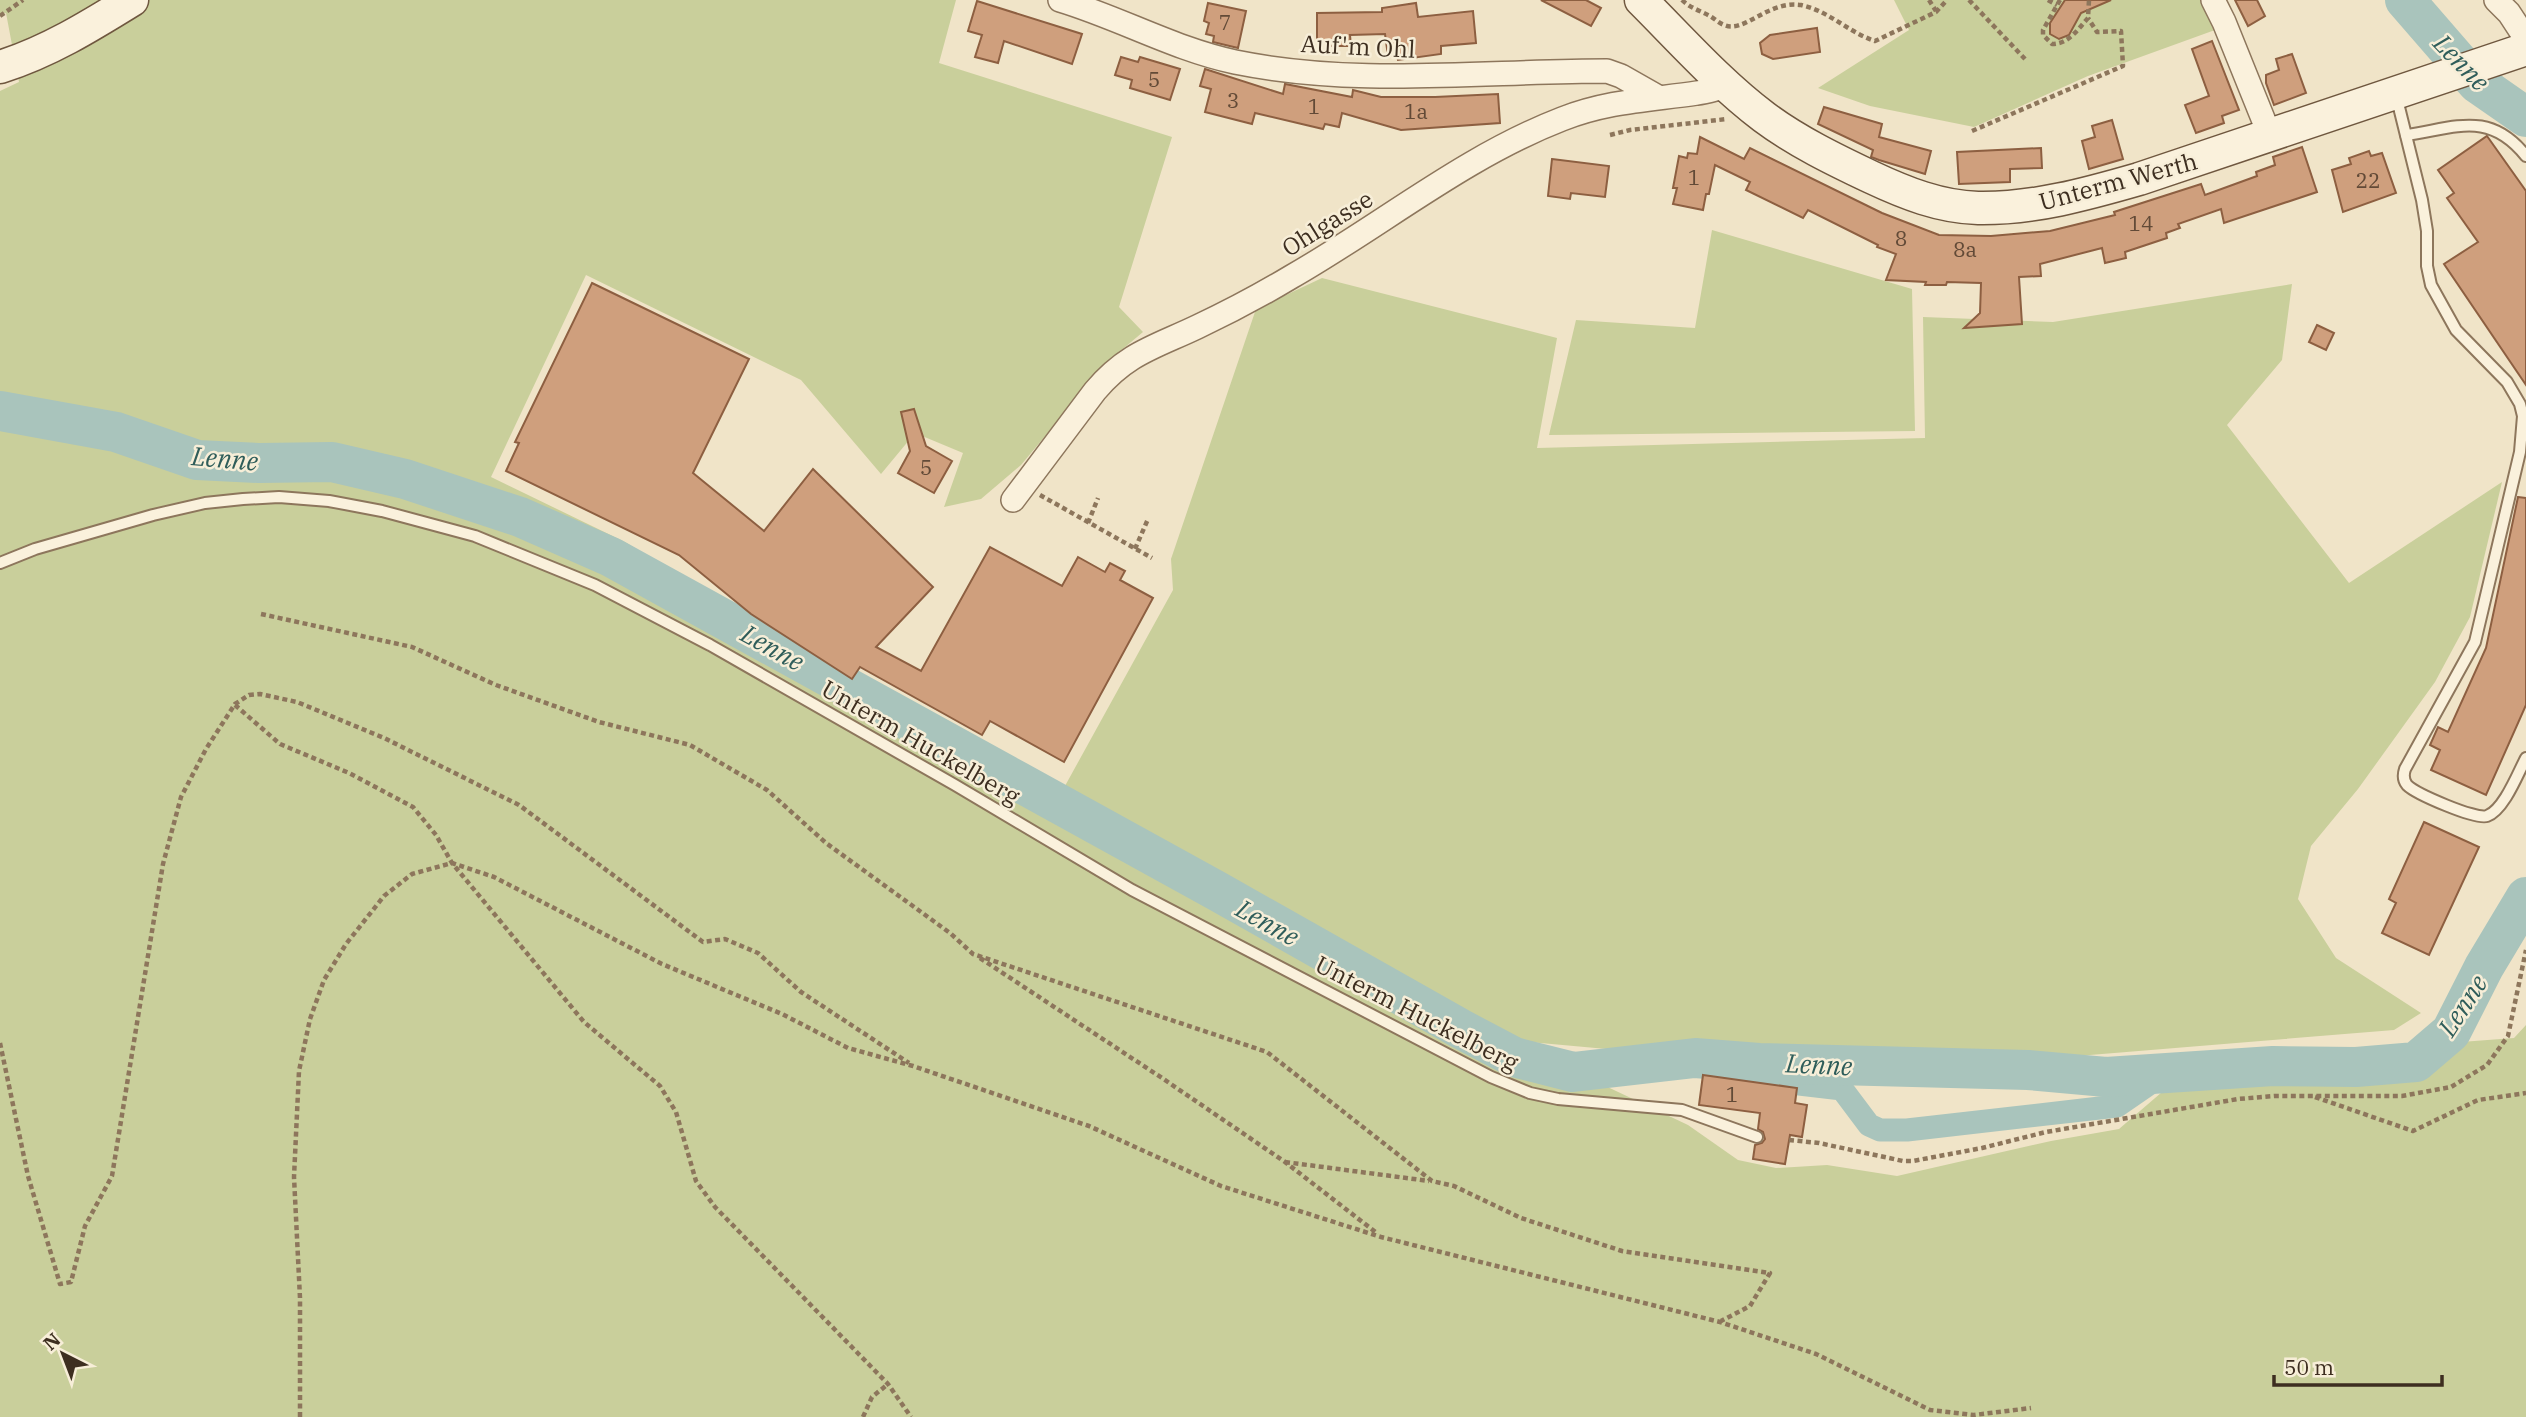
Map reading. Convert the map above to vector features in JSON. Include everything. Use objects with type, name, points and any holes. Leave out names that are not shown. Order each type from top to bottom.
[{"type":"street","points":[[0,66],[52,46],[132,0]]},
{"type":"street","name":"Auf'm Ohl","points":[[1060,0],[1094,10],[1181,46],[1219,58],[1261,66],[1377,76],[1607,71],[1658,97]]},
{"type":"street","name":"Unterm Werth","points":[[1641,0],[1738,95],[1768,120],[1803,141],[1896,188],[1939,202],[1978,208],[2038,204],[2099,191],[2270,136],[2521,47]]},
{"type":"street","points":[[2213,0],[2270,136]]},
{"type":"street","points":[[2496,0],[2509,13],[2521,47]]},
{"type":"street","name":"Ohlgasse","points":[[1019,493],[1108,375],[1128,359],[1269,290],[1340,249],[1490,152],[1583,111],[1625,100],[1698,93],[1738,95]]},
{"type":"lane","points":[[2395,92],[2425,219],[2427,266],[2431,285],[2456,330],[2498,371],[2520,404],[2523,416],[2523,452],[2475,642],[2404,769],[2403,776],[2408,786],[2465,814],[2487,816],[2496,810],[2505,797],[2526,758]]},
{"type":"lane","points":[[2406,135],[2460,126],[2483,127],[2493,129],[2511,139],[2526,156]]},
{"type":"lane","name":"Unterm Huckelberg","points":[[0,563],[35,549],[152,515],[205,503],[243,499],[279,497],[329,501],[382,511],[475,536],[595,585],[710,645],[1132,890],[1491,1077],[1530,1093],[1558,1099],[1682,1110],[1757,1137]]},
{"type":"path","points":[[0,16],[23,0]]},
{"type":"path","points":[[1682,0],[1724,26],[1732,27],[1744,25],[1760,13],[1773,8],[1801,5],[1814,8],[1875,41],[1936,12],[1947,0]]},
{"type":"path","points":[[1929,0],[1936,12]]},
{"type":"path","points":[[1969,0],[2025,59]]},
{"type":"path","points":[[2048,0],[2058,2],[2043,30],[2043,35],[2052,44],[2068,40],[2088,18]]},
{"type":"path","points":[[1972,131],[2123,66],[2121,31],[2097,32],[2088,18],[2089,0]]},
{"type":"path","points":[[1610,135],[1630,130],[1732,118],[1738,95]]},
{"type":"path","points":[[1019,493],[1088,523],[1152,558]]},
{"type":"path","points":[[1088,523],[1098,498]]},
{"type":"path","points":[[1135,548],[1148,519]]},
{"type":"path","points":[[261,614],[412,647],[496,685],[599,722],[690,745],[767,790],[827,843],[950,933],[974,954],[1284,1162],[1381,1237]]},
{"type":"path","points":[[0,1043],[28,1176],[60,1284],[72,1282],[85,1226],[112,1176],[163,864],[181,797],[206,749],[235,704],[249,695],[260,694],[296,702],[384,738],[519,805],[703,942],[725,939],[758,953],[801,992],[913,1066]]},
{"type":"path","points":[[235,704],[280,744],[349,774],[413,807],[436,835],[452,863],[584,1021],[660,1086],[676,1112],[696,1181],[715,1207],[888,1384],[911,1417]]},
{"type":"path","points":[[300,1417],[300,1298],[294,1177],[299,1071],[310,1019],[330,971],[346,944],[384,896],[412,874],[452,863],[494,877],[662,964],[782,1014],[848,1048],[913,1066],[1089,1126],[1221,1186],[1381,1237],[1720,1322],[1816,1354],[1930,1410],[1974,1415],[2031,1408]]},
{"type":"path","points":[[1789,1140],[1913,1161],[2046,1132],[2183,1108],[2274,1096],[2413,1095],[2451,1087],[2487,1065],[2508,1036],[2526,950]]},
{"type":"path","points":[[974,954],[1267,1052],[1432,1181]]},
{"type":"path","points":[[2311,1095],[2413,1131],[2478,1100],[2526,1093]]},
{"type":"path","points":[[1284,1162],[1454,1186],[1521,1218],[1622,1251],[1770,1273],[1750,1306],[1720,1322]]},
{"type":"path","points":[[863,1417],[872,1397],[888,1384]]},
{"type":"green space","points":[[0,0],[956,0],[939,63],[1172,137],[1119,307],[1143,332],[1106,363],[1021,465],[981,499],[944,507],[963,453],[915,433],[881,474],[801,380],[586,275],[491,477],[625,542],[853,683],[1060,795],[1173,590],[1171,559],[1256,309],[1322,278],[1557,338],[1537,448],[1925,438],[1923,317],[2053,322],[2292,284],[2282,360],[2227,425],[2349,583],[2502,482],[2470,617],[2435,682],[2358,789],[2311,846],[2298,899],[2336,958],[2421,1013],[2394,1030],[1870,1073],[1508,1040],[1688,1125],[1738,1160],[1776,1168],[1827,1165],[1897,1176],[2051,1141],[2119,1129],[2197,1062],[2514,1038],[2526,1025],[2526,1417],[0,1417],[0,91],[19,82],[6,13],[0,15]]},
{"type":"green space","points":[[1894,0],[2206,0],[2215,30],[2088,76],[1974,127],[1870,106],[1818,88],[1909,30]]},
{"type":"green space","points":[[1712,230],[1912,289],[1915,431],[1549,435],[1576,320],[1695,328]]},
{"type":"building","points":[[1541,0],[1586,0],[1601,8],[1591,26]]},
{"type":"building","points":[[2065,0],[2111,0],[2081,13],[2069,35],[2059,39],[2050,34],[2050,23]]},
{"type":"building","points":[[2235,0],[2257,0],[2265,16],[2248,26]]},
{"type":"building","points":[[977,1],[1082,34],[1072,64],[1004,41],[998,63],[975,57],[982,35],[968,31]]},
{"type":"building","points":[[1208,3],[1246,11],[1238,48],[1213,42],[1214,36],[1206,34],[1209,23],[1204,21]]},
{"type":"building","points":[[1416,3],[1418,17],[1473,11],[1476,43],[1441,46],[1441,54],[1398,60],[1397,55],[1388,56],[1385,34],[1350,35],[1351,46],[1332,46],[1332,41],[1317,41],[1317,13],[1382,12],[1382,8]]},
{"type":"building","points":[[1817,28],[1820,52],[1773,59],[1762,54],[1760,43],[1770,35]]},
{"type":"building","points":[[2212,41],[2239,110],[2222,116],[2224,123],[2196,133],[2185,105],[2209,96],[2192,49]]},
{"type":"building","points":[[2292,54],[2306,93],[2274,105],[2266,75],[2279,70],[2276,59]]},
{"type":"building","points":[[1121,57],[1138,62],[1140,57],[1180,69],[1170,100],[1130,88],[1132,80],[1115,75]]},
{"type":"building","points":[[1205,69],[1283,94],[1285,84],[1352,97],[1353,90],[1381,97],[1498,94],[1500,123],[1401,130],[1342,113],[1339,127],[1325,124],[1323,129],[1255,113],[1252,124],[1205,112],[1211,89],[1200,86]]},
{"type":"building","points":[[1824,107],[1882,124],[1879,137],[1931,151],[1925,174],[1871,157],[1873,150],[1818,124]]},
{"type":"building","points":[[2112,120],[2123,159],[2089,169],[2082,141],[2095,137],[2092,126]]},
{"type":"building","points":[[2487,136],[2526,191],[2526,385],[2444,264],[2478,242],[2447,198],[2454,193],[2438,170]]},
{"type":"building","points":[[1700,137],[1744,159],[1750,148],[1882,213],[1939,235],[1991,236],[2050,231],[2115,215],[2114,212],[2201,184],[2205,195],[2257,176],[2256,172],[2275,165],[2273,157],[2302,147],[2317,192],[2224,223],[2221,209],[2178,224],[2180,228],[2166,233],[2167,238],[2125,252],[2126,258],[2105,263],[2102,248],[2040,264],[2041,276],[2019,277],[2022,324],[1964,328],[1980,313],[1981,283],[1947,282],[1946,285],[1925,285],[1926,282],[1886,280],[1896,254],[1877,247],[1878,245],[1808,210],[1803,218],[1746,190],[1750,182],[1715,165],[1703,210],[1673,204],[1679,156],[1687,158],[1688,153],[1697,154]]},
{"type":"building","points":[[2041,148],[2042,168],[2010,169],[2010,182],[1959,184],[1957,152]]},
{"type":"building","points":[[2369,151],[2371,156],[2382,153],[2396,193],[2343,212],[2332,170],[2351,164],[2349,158]]},
{"type":"building","points":[[1552,159],[1609,166],[1605,197],[1571,193],[1570,199],[1548,196]]},
{"type":"building","points":[[592,283],[749,359],[693,473],[764,531],[813,469],[933,587],[876,647],[921,671],[990,547],[1062,586],[1078,557],[1105,572],[1110,563],[1125,571],[1120,580],[1153,598],[1064,762],[990,721],[982,735],[860,667],[852,679],[751,614],[679,555],[506,471],[519,443],[515,442]]},
{"type":"building","points":[[2317,325],[2334,333],[2326,350],[2309,342]]},
{"type":"building","points":[[914,409],[926,446],[952,461],[934,493],[898,473],[910,451],[901,412]]},
{"type":"building","points":[[2518,497],[2526,498],[2526,705],[2486,795],[2431,770],[2440,750],[2430,745],[2438,727],[2448,732],[2486,648]]},
{"type":"building","points":[[2424,822],[2479,847],[2429,955],[2382,933],[2396,903],[2389,899]]},
{"type":"building","points":[[1703,1075],[1797,1088],[1795,1103],[1807,1105],[1802,1137],[1790,1135],[1785,1164],[1753,1159],[1755,1145],[1765,1139],[1763,1132],[1758,1129],[1760,1113],[1699,1105]]},
{"type":"waterway","name":"Lenne","points":[[2405,0],[2477,83],[2526,117]]},
{"type":"waterway","name":"Lenne","points":[[0,411],[116,432],[197,460],[332,462],[405,479],[520,517],[611,557],[1514,1057],[1573,1072],[1695,1058],[1759,1063],[2028,1070],[2106,1077],[2273,1066],[2356,1067],[2416,1062],[2451,1032],[2484,967],[2526,897]]},
{"type":"waterway","points":[[1759,1063],[1782,1082],[1842,1089],[1869,1125],[1880,1130],[1907,1130],[2117,1106],[2162,1075]]}]
